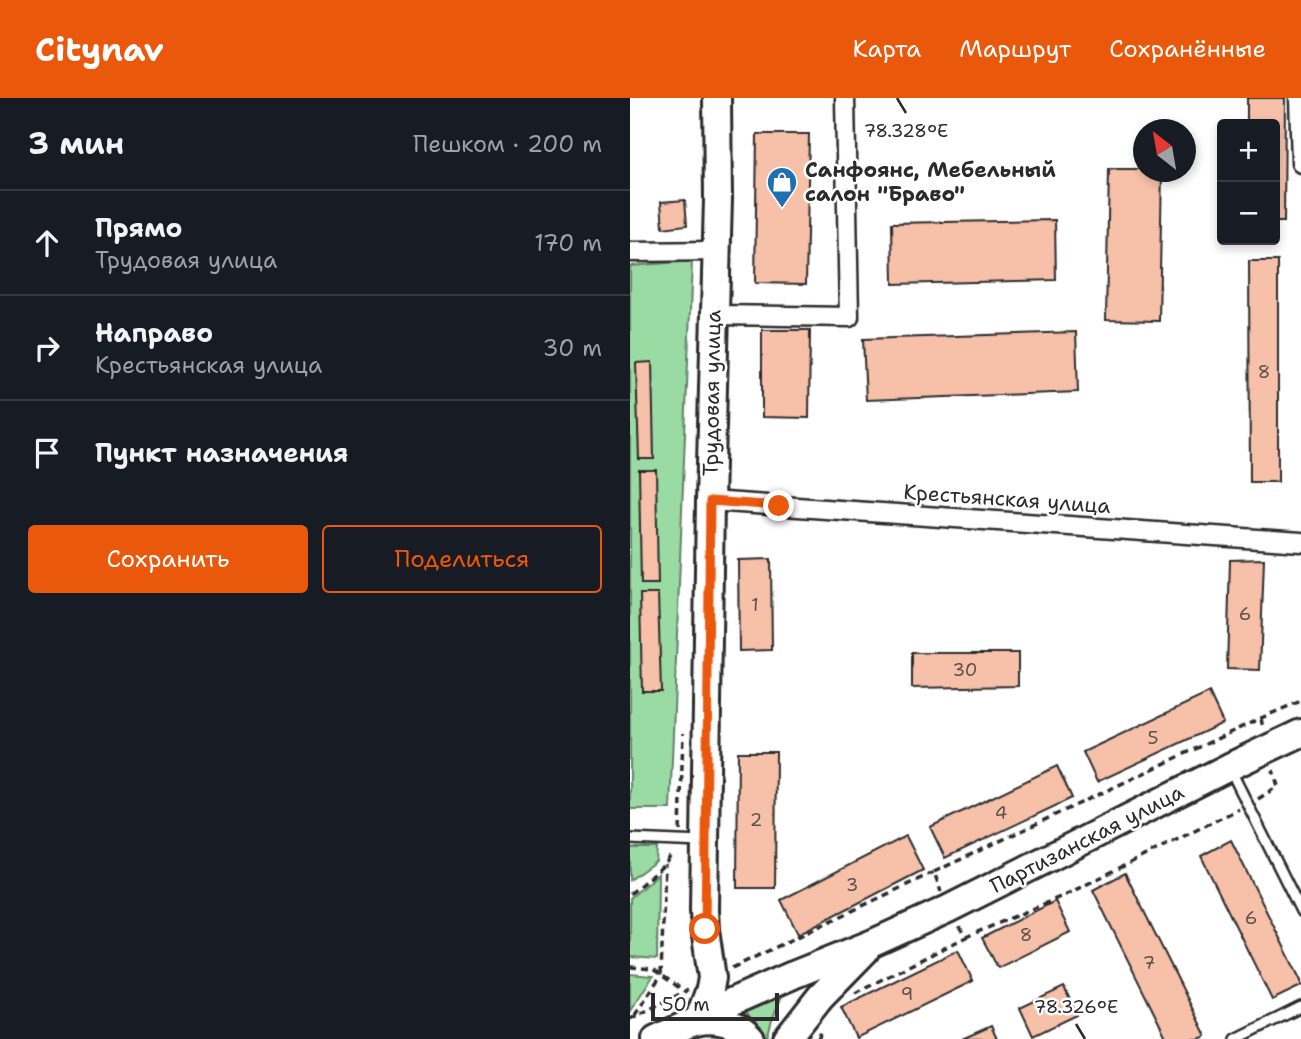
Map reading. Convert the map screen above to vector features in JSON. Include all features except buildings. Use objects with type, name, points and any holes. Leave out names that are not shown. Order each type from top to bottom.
[{"type":"main road","name":"Трудовая улица","points":[[698,1021],[712,978],[692,842],[710,501],[718,199],[717,98]]},
{"type":"main road","name":"Партизанская улица","points":[[698,1021],[722,1006],[948,909],[1301,733]]},
{"type":"main road","points":[[787,1039],[820,997],[873,943]]},
{"type":"main road","points":[[656,1039],[698,1021],[715,1020],[738,1028],[751,1039]]},
{"type":"main road","points":[[677,1039],[698,1021]]},
{"type":"street","points":[[714,315],[849,317],[845,98]]},
{"type":"street","points":[[1299,98],[1301,163]]},
{"type":"street","points":[[630,252],[716,251]]},
{"type":"street","name":"Крестьянская улица","points":[[710,501],[1301,542]]},
{"type":"lane","points":[[1229,767],[1301,911]]},
{"type":"lane","points":[[630,839],[692,842]]},
{"type":"lane","points":[[1236,1039],[1301,1007]]},
{"type":"path","points":[[632,1018],[934,872],[1301,701]]},
{"type":"path","points":[[846,998],[966,937],[1065,895],[1248,805],[1279,786],[1266,749],[1261,718]]},
{"type":"path","points":[[630,894],[692,842]]},
{"type":"path","points":[[632,1018],[661,975],[665,864]]},
{"type":"path","points":[[934,872],[948,909],[966,937]]},
{"type":"path","points":[[630,967],[653,969],[685,992]]},
{"type":"path","points":[[818,1039],[823,1027]]},
{"type":"green space","points":[[692,261],[670,809],[630,809],[630,266]]},
{"type":"green space","points":[[630,848],[657,848],[656,861],[630,880]]},
{"type":"green space","points":[[658,874],[657,959],[630,957],[630,898]]},
{"type":"green space","points":[[630,974],[653,976],[630,1011]]},
{"type":"green space","points":[[784,991],[767,1039],[763,1039],[745,1009]]},
{"type":"place","name":"Санфоянс, Мебельный салон \"Браво\"","points":[[782,209]]},
{"type":"route","points":[[705,929],[710,501],[779,506]]}]
